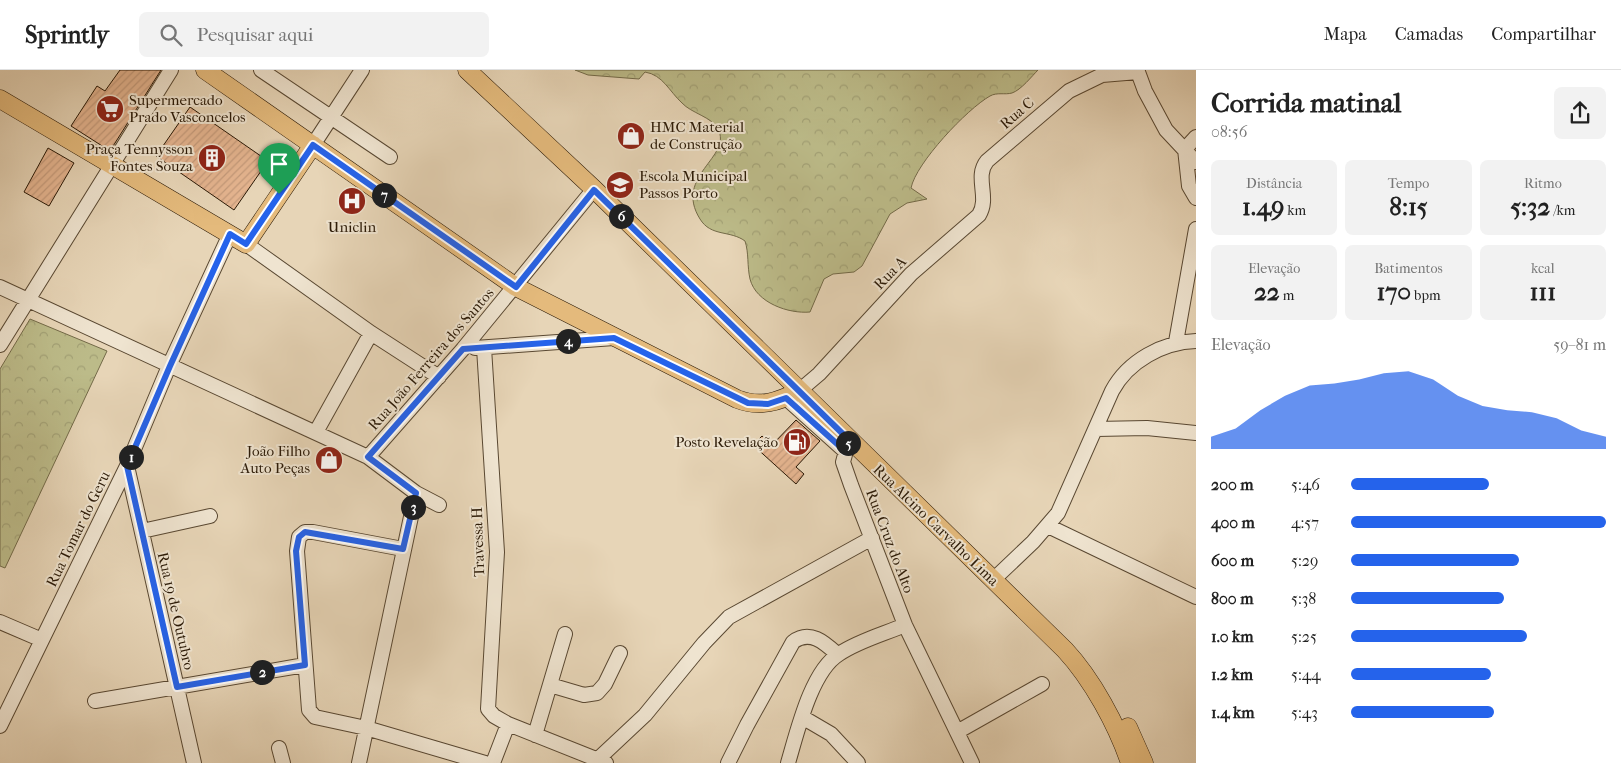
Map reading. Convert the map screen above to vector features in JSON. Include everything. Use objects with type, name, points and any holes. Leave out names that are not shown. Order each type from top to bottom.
[{"type":"main road","points":[[205,70],[516,287],[614,338],[748,403],[768,404],[792,394]]},
{"type":"main road","name":"Rua Alcino Carvalho Lima","points":[[467,70],[594,190],[792,394],[993,580],[1074,660],[1088,671],[1116,708],[1130,731],[1144,763]]},
{"type":"main road","points":[[0,99],[246,244],[313,145]]},
{"type":"main road","name":"Rua Alcino Carvalho Lima","points":[[1074,660],[1116,728],[1130,763]]},
{"type":"street","points":[[0,345],[171,70]]},
{"type":"street","points":[[261,70],[390,157]]},
{"type":"street","points":[[313,145],[362,70]]},
{"type":"street","points":[[1139,71],[1145,91],[1166,130],[1196,162]]},
{"type":"street","name":"Rua C","points":[[982,172],[987,161],[1069,92],[1102,75],[1139,71]]},
{"type":"street","points":[[1196,137],[1185,150],[1189,186],[1196,198]]},
{"type":"street","name":"Rua A","points":[[792,394],[819,374],[911,274],[979,215],[984,204],[982,172]]},
{"type":"street","name":"Rua João Ferreira dos Santos","points":[[368,457],[516,287],[594,190]]},
{"type":"street","points":[[1176,342],[1196,228]]},
{"type":"street","name":"Rua Tomar do Geru","points":[[0,726],[127,466],[230,234]]},
{"type":"street","points":[[246,244],[371,333],[439,377]]},
{"type":"street","points":[[2,290],[368,457],[416,493],[439,505]]},
{"type":"street","points":[[316,432],[371,333]]},
{"type":"street","points":[[463,349],[614,338]]},
{"type":"street","points":[[993,580],[1048,526],[1066,498],[1112,391],[1123,374],[1163,347],[1176,342],[1196,341]]},
{"type":"street","name":"Travessa H","points":[[484,348],[496,552],[496,600],[487,704],[490,713],[508,724],[602,761]]},
{"type":"street","points":[[1096,429],[1147,428],[1196,433]]},
{"type":"street","name":"Rua Cruz do Alto","points":[[847,446],[843,462],[845,471],[905,625],[972,763]]},
{"type":"street","name":"Rua 19 de Outubro","points":[[127,466],[194,763]]},
{"type":"street","points":[[357,763],[416,493]]},
{"type":"street","points":[[142,531],[210,516]]},
{"type":"street","points":[[1048,526],[1196,597]]},
{"type":"street","points":[[403,549],[313,532],[305,532],[299,537],[296,551],[308,706],[312,715],[366,728],[485,763]]},
{"type":"street","points":[[602,761],[645,715],[704,643],[729,617],[872,538]]},
{"type":"street","points":[[0,622],[42,640]]},
{"type":"street","points":[[788,763],[802,717],[816,682],[837,654],[905,625]]},
{"type":"street","points":[[535,734],[565,634]]},
{"type":"street","points":[[728,763],[746,725],[793,642],[802,637],[814,638],[837,654]]},
{"type":"street","points":[[550,685],[584,694],[597,694],[605,684],[620,653]]},
{"type":"street","points":[[95,701],[305,665]]},
{"type":"street","points":[[957,732],[1042,684]]},
{"type":"street","points":[[802,717],[831,734],[858,762]]},
{"type":"street","points":[[493,763],[508,724]]},
{"type":"street","points":[[279,748],[283,763]]},
{"type":"green space","points":[[575,70],[1038,70],[1023,86],[1009,94],[990,96],[956,124],[932,151],[915,177],[911,188],[927,199],[907,203],[890,214],[862,266],[854,272],[833,274],[824,279],[810,312],[802,312],[783,309],[766,301],[759,295],[750,279],[745,241],[733,235],[715,231],[704,225],[700,219],[694,204],[694,191],[698,179],[718,149],[720,139],[715,125],[686,106],[657,76],[645,72],[639,79],[588,75]]},
{"type":"green space","points":[[30,319],[107,351],[5,568],[0,566],[0,369]]},
{"type":"building","name":"Supermercado Prado Vasconcelos","points":[[120,70],[161,70],[110,151],[71,126],[97,86],[105,91]]},
{"type":"building","name":"Praça Tennysson Fontes Souza","points":[[190,107],[268,161],[234,210],[156,156]]},
{"type":"building","points":[[48,148],[74,163],[49,206],[24,192]]},
{"type":"building","points":[[796,420],[820,441],[796,467],[804,474],[796,484],[753,445],[762,436],[772,445]]},
{"type":"place","name":"Supermercado Prado Vasconcelos","points":[[110,109]]},
{"type":"place","name":"HMC Material de Construção","points":[[631,136]]},
{"type":"place","name":"Praça Tennysson Fontes Souza","points":[[212,158]]},
{"type":"place","name":"Escola Municipal Passos Porto","points":[[620,185]]},
{"type":"place","name":"Uniclin","points":[[352,201]]},
{"type":"place","name":"Posto Revelação","points":[[797,442]]},
{"type":"place","name":"João Filho Auto Peças","points":[[329,460]]},
{"type":"route","points":[[313,145],[516,287],[594,190],[849,440],[845,451],[786,398],[768,404],[748,403],[614,338],[463,349],[368,457],[380,464],[416,493],[403,549],[313,532],[305,532],[299,537],[296,551],[305,665],[177,687],[127,466],[230,234],[246,244],[279,194],[313,145]]}]
